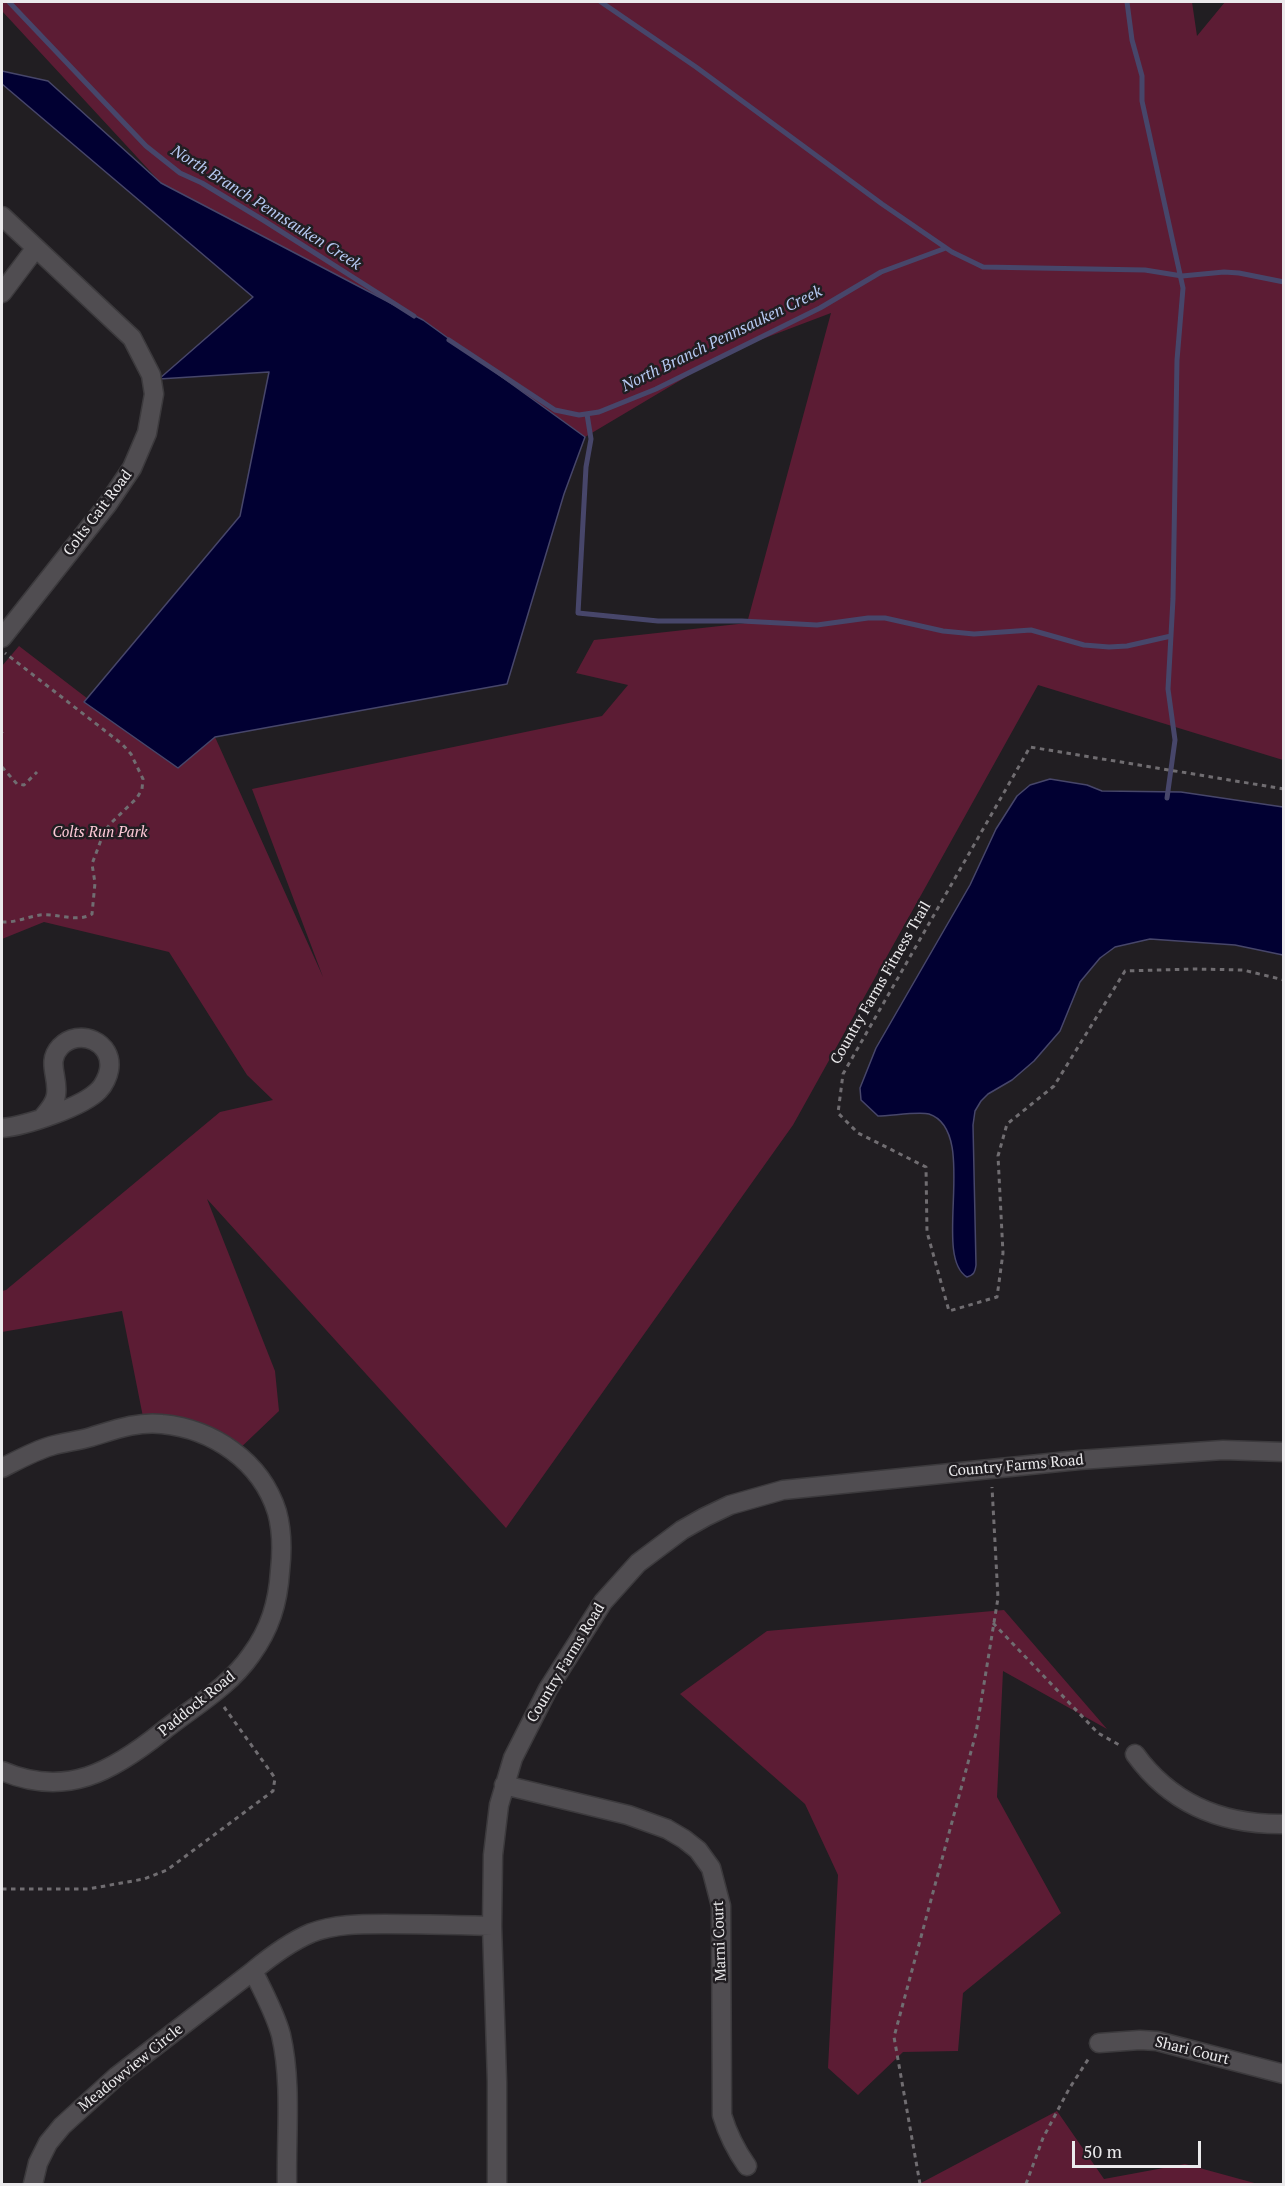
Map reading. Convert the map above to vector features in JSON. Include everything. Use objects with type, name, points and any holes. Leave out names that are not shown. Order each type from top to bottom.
[{"type":"street","name":"Colts Gait Road","points":[[2,216],[132,338],[151,375],[154,394],[147,433],[132,468],[114,495],[2,638]]},
{"type":"street","points":[[2,293],[35,249]]},
{"type":"street","points":[[2,1128],[42,1118],[75,1105],[99,1090],[109,1070],[110,1060],[97,1040],[78,1036],[59,1047],[54,1057],[53,1067],[57,1087],[56,1096],[42,1118]]},
{"type":"street","name":"Paddock Road","points":[[2,1468],[52,1446],[128,1426],[151,1423],[198,1431],[221,1442],[244,1459],[268,1490],[277,1513],[281,1551],[276,1608],[258,1644],[234,1676],[214,1693],[121,1761],[88,1777],[66,1782],[42,1782],[29,1780],[2,1770]]},
{"type":"street","name":"Country Farms Road","points":[[497,2184],[497,2082],[492,1926],[496,1822],[513,1758],[536,1711],[574,1645],[603,1602],[626,1575],[659,1546],[682,1530],[730,1505],[783,1490],[958,1471],[1204,1451],[1284,1452]]},
{"type":"street","points":[[1135,1754],[1149,1773],[1166,1788],[1205,1811],[1252,1823],[1284,1824]]},
{"type":"street","name":"Marni Court","points":[[504,1785],[628,1815],[657,1825],[684,1839],[698,1850],[711,1868],[721,1906],[723,2115],[728,2134],[736,2151],[747,2166]]},
{"type":"street","name":"Meadowview Circle","points":[[33,2184],[38,2163],[48,2143],[62,2126],[117,2076],[293,1941],[314,1932],[358,1924],[422,1923],[492,1926]]},
{"type":"street","points":[[253,1971],[277,2024],[284,2053],[287,2101],[287,2184]]},
{"type":"street","name":"Shari Court","points":[[1099,2043],[1157,2041],[1284,2074]]},
{"type":"path","points":[[2,651],[122,744],[131,754],[143,779],[142,789],[137,798],[104,832],[92,864],[95,883],[92,914],[86,917],[40,915],[2,922]]},
{"type":"path","name":"Country Farms Fitness Trail","points":[[1284,789],[1030,747],[843,1074],[838,1113],[858,1133],[926,1167],[927,1232],[949,1311],[997,1297],[1003,1253],[998,1155],[1007,1124],[1054,1086],[1125,971],[1243,970],[1284,980]]},
{"type":"path","points":[[2,767],[17,784],[24,785],[37,772]]},
{"type":"path","points":[[920,2184],[894,2037],[976,1733],[998,1598],[992,1487]]},
{"type":"path","points":[[993,1623],[1098,1732],[1135,1754]]},
{"type":"path","points":[[2,1888],[88,1889],[144,1879],[167,1870],[273,1791],[275,1778],[214,1693]]},
{"type":"path","points":[[1026,2184],[1044,2138],[1069,2089],[1099,2043]]},
{"type":"green space","name":"Colts Run Park","points":[[2,2],[1192,2],[1197,36],[1225,2],[1283,2],[1283,760],[1038,685],[793,1125],[506,1528],[207,1199],[275,1371],[279,1411],[234,1454],[144,1422],[122,1311],[2,1332],[2,1291],[220,1112],[273,1100],[247,1075],[169,952],[44,922],[2,939],[2,666],[19,646],[178,768],[215,737],[323,977],[252,789],[602,716],[628,685],[576,673],[594,640],[747,623],[831,313],[728,352],[585,437],[423,320],[161,183],[2,11]]},
{"type":"green space","points":[[1004,1610],[1107,1729],[1003,1671],[997,1797],[1061,1913],[963,1993],[958,2051],[903,2052],[858,2095],[828,2068],[838,1875],[805,1804],[680,1694],[767,1631]]},
{"type":"green space","points":[[1057,2111],[1104,2179],[1185,2164],[1258,2184],[919,2184]]},
{"type":"shaded area","points":[[2,71],[48,81],[161,183],[423,320],[585,437],[564,494],[507,684],[215,737],[178,768],[84,702],[240,516],[269,372],[159,379],[253,297],[2,84]]},
{"type":"shaded area","points":[[1050,779],[1087,785],[1102,791],[1181,792],[1283,807],[1283,955],[1235,945],[1150,939],[1115,947],[1100,958],[1080,982],[1060,1031],[1034,1061],[1012,1080],[988,1094],[975,1111],[973,1125],[976,1265],[974,1273],[967,1277],[957,1265],[953,1245],[954,1168],[951,1144],[944,1125],[924,1113],[878,1116],[861,1100],[860,1088],[876,1048],[970,885],[996,829],[1017,796],[1030,785]]},
{"type":"waterway","name":"North Branch Pennsauken Creek","points":[[9,2],[146,146],[180,173],[202,183],[263,220],[414,316]]},
{"type":"waterway","points":[[601,2],[696,67],[882,204],[952,252],[983,267],[1145,270],[1182,276],[1224,272],[1284,282]]},
{"type":"waterway","points":[[1127,2],[1132,40],[1142,76],[1142,101],[1183,288],[1177,360],[1173,599],[1168,689],[1175,740],[1167,798]]},
{"type":"waterway","name":"North Branch Pennsauken Creek","points":[[449,340],[555,410],[579,415],[599,412],[656,389],[820,308],[881,272],[946,248]]},
{"type":"waterway","points":[[587,414],[591,439],[586,467],[578,613],[658,621],[742,621],[817,625],[885,618],[943,631],[974,634],[1031,630],[1084,645],[1109,647],[1127,646],[1171,636]]}]
